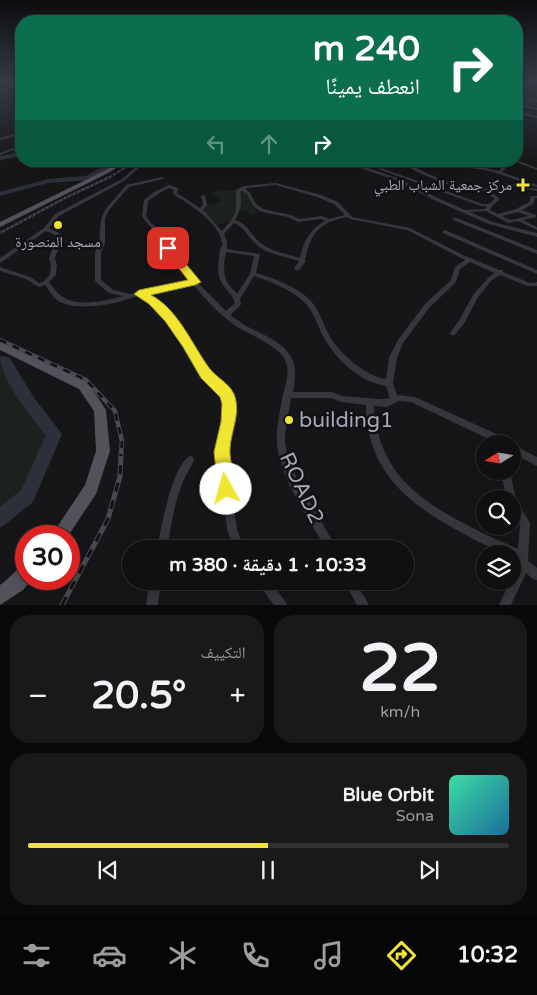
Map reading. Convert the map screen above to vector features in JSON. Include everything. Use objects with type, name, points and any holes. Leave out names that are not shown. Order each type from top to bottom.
[{"type":"main road","points":[[0,225],[114,167]]},
{"type":"main road","points":[[0,345],[83,385],[100,410],[103,450],[92,489],[67,525]]},
{"type":"main road","points":[[0,596],[15,585]]},
{"type":"street","points":[[523,113],[537,116]]},
{"type":"street","points":[[0,139],[15,135]]},
{"type":"street","points":[[0,154],[15,148]]},
{"type":"street","points":[[523,164],[537,169]]},
{"type":"street","points":[[517,178],[528,166]]},
{"type":"street","points":[[0,261],[46,230],[57,215],[123,180],[138,167]]},
{"type":"street","points":[[360,167],[396,179],[417,191],[491,223],[537,235]]},
{"type":"street","points":[[372,167],[483,205],[507,221],[536,216]]},
{"type":"street","points":[[412,167],[434,179],[476,191],[505,184],[537,190]]},
{"type":"street","points":[[430,167],[436,169],[476,167],[500,172],[537,186]]},
{"type":"street","points":[[500,172],[505,167]]},
{"type":"street","points":[[162,178],[128,186],[108,210],[103,219],[102,243],[98,252],[98,281],[110,292],[128,295],[195,282]]},
{"type":"street","points":[[222,234],[239,211],[240,200],[238,191],[244,189],[244,187],[276,184],[326,198],[340,206],[347,216],[354,219],[402,227],[529,285],[537,284]]},
{"type":"street","points":[[238,298],[224,282],[220,260],[224,243],[222,234],[201,210],[188,203],[175,193],[176,189],[169,186],[148,199],[144,207],[146,220],[156,230],[175,258],[195,282],[226,314],[283,352],[291,366],[288,395],[332,395],[341,398],[387,403],[394,399],[412,399],[488,435]]},
{"type":"street","points":[[244,189],[248,192],[253,204],[262,210],[279,215],[285,214],[294,217],[298,221],[322,217],[328,221]]},
{"type":"street","points":[[465,211],[488,207],[498,199],[485,190]]},
{"type":"street","points":[[201,210],[205,205],[204,196]]},
{"type":"street","points":[[497,216],[518,210],[533,202],[535,196],[537,197]]},
{"type":"street","points":[[518,210],[536,216]]},
{"type":"street","points":[[297,269],[314,230],[328,221],[347,216]]},
{"type":"street","points":[[455,219],[537,252]]},
{"type":"street","points":[[519,220],[537,229]]},
{"type":"street","points":[[232,221],[244,226],[256,242],[263,247],[302,261]]},
{"type":"street","points":[[0,268],[28,278],[39,285],[46,282],[53,275],[54,265],[52,258],[60,237],[46,230]]},
{"type":"street","points":[[445,232],[537,272]]},
{"type":"street","points":[[223,250],[257,255],[253,274],[238,298],[238,304],[226,314]]},
{"type":"street","points":[[394,399],[389,383],[393,358],[404,334],[427,306],[454,281],[457,268],[470,259]]},
{"type":"street","points":[[453,333],[463,320],[476,296],[501,271]]},
{"type":"street","points":[[253,274],[278,282],[307,302],[318,316],[328,340],[342,356],[374,380],[381,383],[389,383]]},
{"type":"street","points":[[46,282],[61,299],[73,303],[119,300],[128,295]]},
{"type":"street","points":[[139,294],[153,302],[169,318],[188,343],[206,374],[226,393],[230,404],[229,422],[222,452],[232,529],[236,540]]},
{"type":"street","name":"ROAD2","points":[[288,395],[280,426],[283,454],[292,478],[327,540]]},
{"type":"street","points":[[370,402],[370,419],[377,442],[390,470],[402,486],[436,512],[523,560],[537,575]]},
{"type":"street","points":[[521,453],[537,462]]},
{"type":"street","points":[[164,540],[174,494],[183,470],[190,460]]},
{"type":"street","points":[[505,605],[523,560],[525,522],[521,515]]},
{"type":"street","points":[[152,605],[154,590]]},
{"type":"street","points":[[270,590],[281,605]]},
{"type":"street","points":[[354,590],[363,605]]},
{"type":"shaded area","points":[[242,189],[250,197],[250,204],[259,213],[250,216],[245,210],[239,211],[232,221],[215,226],[201,210],[205,205],[221,201],[212,192]]},
{"type":"shaded area","points":[[0,360],[4,361],[54,434],[27,496],[0,518]]},
{"type":"waterway","points":[[0,158],[15,155]]},
{"type":"waterway","points":[[0,194],[48,181],[88,178],[107,167]]},
{"type":"waterway","points":[[0,361],[4,361],[30,404],[54,434],[27,496],[0,518]]},
{"type":"railway","points":[[0,233],[126,167]]},
{"type":"railway","points":[[0,340],[86,380],[115,411],[122,441],[121,455]]},
{"type":"railway","points":[[62,605],[108,519],[120,476],[121,454]]},
{"type":"place","name":"مركز جمعية الشباب الطبي","points":[[523,185]]},
{"type":"place","name":"مسجد المنصورة","points":[[58,225]]},
{"type":"place","name":"building1","points":[[289,420]]},
{"type":"route","points":[[168,248],[195,282],[139,294],[153,302],[169,318],[188,343],[206,374],[226,393],[230,404],[229,422],[222,452],[226,489]]}]
